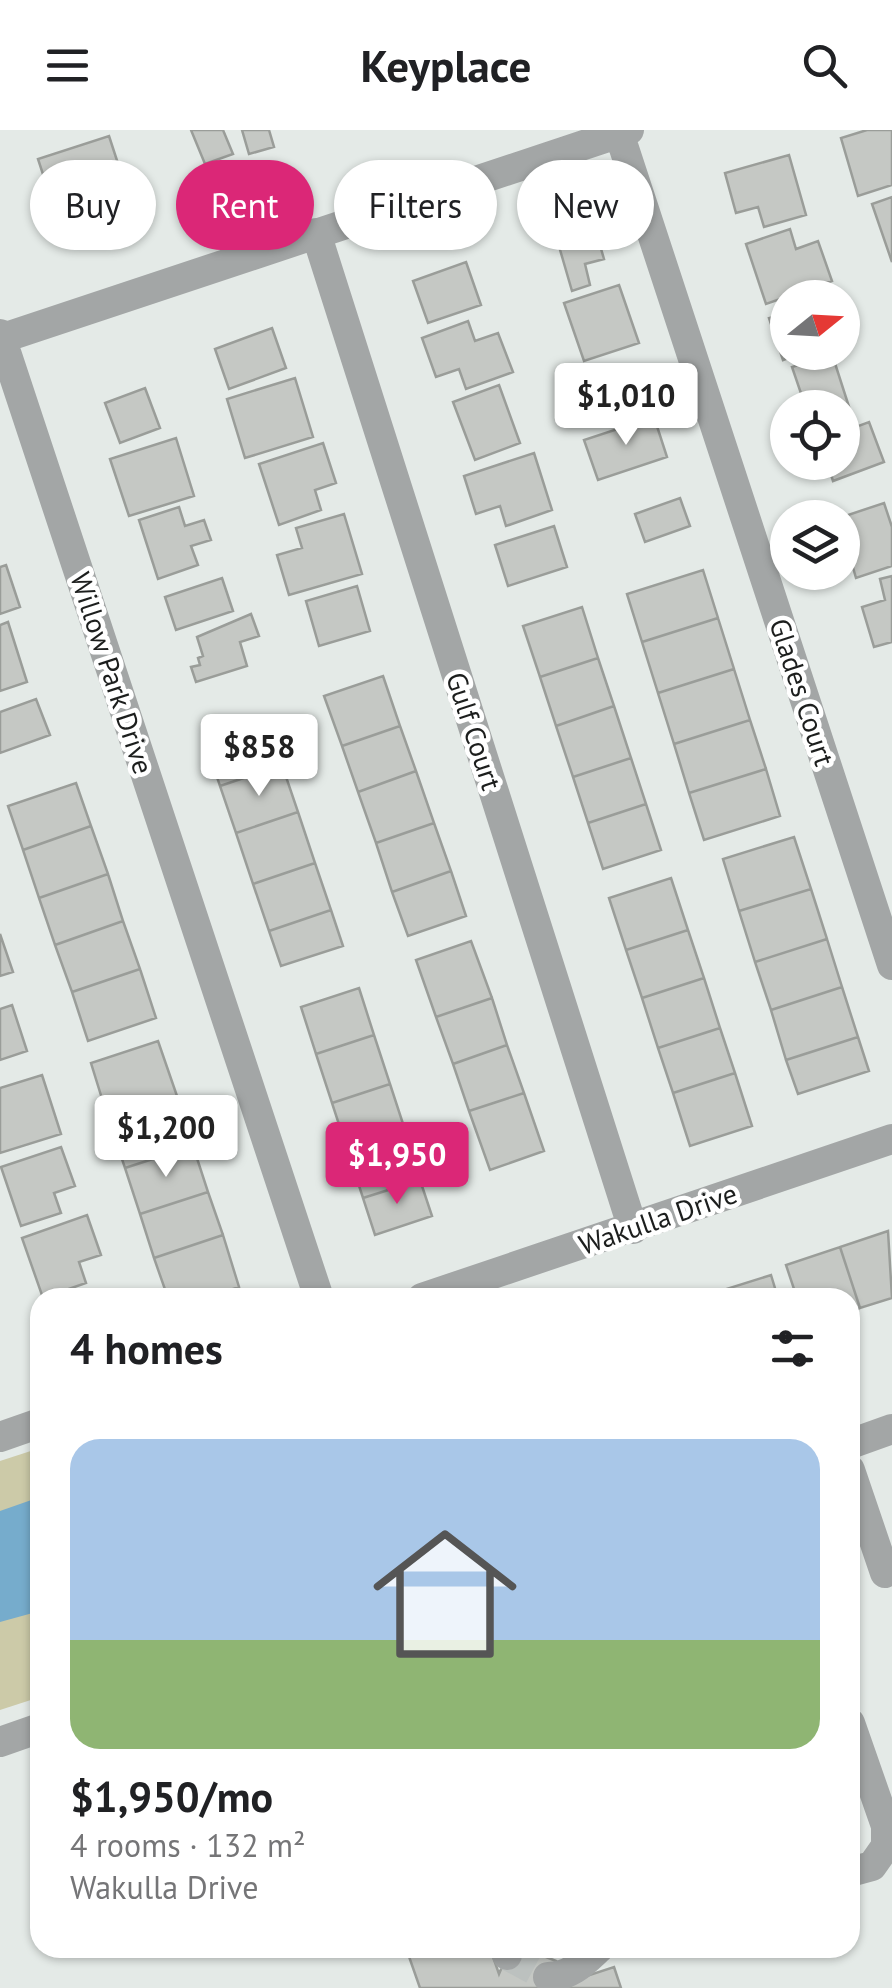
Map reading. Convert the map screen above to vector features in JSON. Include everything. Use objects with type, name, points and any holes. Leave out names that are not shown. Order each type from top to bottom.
[{"type":"street","points":[[0,337],[624,132]]},
{"type":"street","name":"Glades Court","points":[[624,132],[892,966]]},
{"type":"street","name":"Gulf Court","points":[[316,233],[632,1228]]},
{"type":"street","name":"Willow Park Drive","points":[[0,337],[316,1288]]},
{"type":"street","name":"Wakulla Drive","points":[[452,1288],[892,1139]]},
{"type":"street","points":[[2,1427],[30,1424]]},
{"type":"street","points":[[860,1440],[892,1429]]},
{"type":"street","points":[[860,1499],[885,1572],[892,1570]]},
{"type":"street","points":[[0,1742],[30,1732]]},
{"type":"street","points":[[860,1770],[886,1826],[886,1846],[872,1866],[860,1869]]},
{"type":"street","points":[[548,1977],[562,1976],[587,1958]]},
{"type":"shaded area","points":[[30,1451],[30,1700],[0,1710],[0,1461]]},
{"type":"water","points":[[30,1500],[30,1614],[0,1622],[0,1511]]},
{"type":"building","points":[[191,130],[223,130],[233,154],[203,160]]},
{"type":"building","points":[[242,130],[269,130],[274,147],[249,154]]},
{"type":"building","points":[[867,130],[892,130],[892,185],[858,196],[841,138]]},
{"type":"building","points":[[109,136],[117,160],[38,160]]},
{"type":"building","points":[[789,155],[806,215],[764,227],[758,207],[736,213],[725,173]]},
{"type":"building","points":[[892,197],[892,262],[872,204]]},
{"type":"building","points":[[790,229],[796,249],[818,241],[832,280],[770,280],[770,303],[766,304],[746,244]]},
{"type":"building","points":[[560,250],[601,250],[604,259],[585,264],[590,285],[572,291]]},
{"type":"building","points":[[466,262],[481,305],[428,323],[413,281]]},
{"type":"building","points":[[619,285],[639,343],[584,361],[564,303]]},
{"type":"building","points":[[468,321],[475,341],[498,333],[513,372],[466,389],[459,369],[436,377],[422,338]]},
{"type":"building","points":[[272,328],[286,368],[229,389],[215,349]]},
{"type":"building","points":[[629,366],[642,405],[590,423],[577,382]]},
{"type":"building","points":[[793,370],[837,370],[844,390],[800,390]]},
{"type":"building","points":[[295,378],[313,437],[245,458],[227,399]]},
{"type":"building","points":[[499,385],[520,443],[475,460],[453,402]]},
{"type":"building","points":[[145,388],[160,428],[120,443],[105,403]]},
{"type":"building","points":[[654,417],[667,457],[598,480],[584,440]]},
{"type":"building","points":[[869,422],[884,462],[860,471],[860,425]]},
{"type":"building","points":[[176,438],[194,496],[129,516],[110,459]]},
{"type":"building","points":[[323,443],[336,483],[315,490],[321,510],[279,525],[259,464]]},
{"type":"building","points":[[534,453],[552,510],[506,526],[500,506],[476,514],[464,476]]},
{"type":"building","points":[[680,498],[690,526],[645,542],[635,514]]},
{"type":"building","points":[[884,503],[892,527],[892,566],[860,577],[860,511]]},
{"type":"building","points":[[179,507],[185,526],[204,520],[211,540],[191,546],[198,565],[158,579],[139,520]]},
{"type":"building","points":[[344,514],[362,574],[289,595],[277,555],[302,548],[296,528]]},
{"type":"building","points":[[554,526],[567,567],[508,586],[495,545]]},
{"type":"building","points":[[6,565],[20,607],[0,614],[0,567]]},
{"type":"building","points":[[703,570],[718,618],[642,642],[627,594]]},
{"type":"building","points":[[892,576],[892,642],[874,647],[862,607],[885,600],[880,579]]},
{"type":"building","points":[[222,578],[233,611],[176,630],[165,597]]},
{"type":"building","points":[[357,586],[370,631],[319,646],[306,601]]},
{"type":"building","points":[[582,607],[598,658],[540,677],[523,626]]},
{"type":"building","points":[[251,614],[259,636],[240,642],[247,666],[196,682],[191,667],[200,665],[198,658],[203,656],[197,637]]},
{"type":"building","points":[[718,618],[734,669],[658,693],[642,642]]},
{"type":"building","points":[[8,622],[27,682],[0,691],[0,625]]},
{"type":"building","points":[[598,658],[614,706],[556,726],[540,677]]},
{"type":"building","points":[[734,669],[750,720],[674,744],[658,693]]},
{"type":"building","points":[[383,676],[400,726],[342,746],[324,696]]},
{"type":"building","points":[[36,699],[50,735],[0,753],[0,712]]},
{"type":"building","points":[[614,706],[631,758],[573,777],[556,726]]},
{"type":"building","points":[[266,719],[282,765],[220,786],[204,739]]},
{"type":"building","points":[[750,720],[766,769],[689,793],[674,744]]},
{"type":"building","points":[[400,726],[416,771],[358,792],[342,746]]},
{"type":"building","points":[[631,758],[646,804],[588,823],[573,777]]},
{"type":"building","points":[[282,765],[298,812],[236,833],[220,786]]},
{"type":"building","points":[[766,769],[780,816],[704,840],[689,793]]},
{"type":"building","points":[[416,771],[434,823],[376,843],[358,792]]},
{"type":"building","points":[[76,783],[91,826],[23,850],[8,806]]},
{"type":"building","points":[[646,804],[661,850],[603,869],[588,823]]},
{"type":"building","points":[[298,812],[315,863],[253,884],[236,833]]},
{"type":"building","points":[[434,823],[451,871],[392,892],[376,843]]},
{"type":"building","points":[[91,826],[108,874],[39,898],[23,850]]},
{"type":"building","points":[[794,837],[811,889],[739,911],[723,859]]},
{"type":"building","points":[[315,863],[331,910],[269,931],[253,884]]},
{"type":"building","points":[[451,871],[466,916],[408,936],[392,892]]},
{"type":"building","points":[[108,874],[123,921],[55,945],[39,898]]},
{"type":"building","points":[[671,878],[688,930],[626,950],[609,898]]},
{"type":"building","points":[[811,889],[827,939],[755,962],[739,911]]},
{"type":"building","points":[[331,910],[343,946],[281,966],[269,931]]},
{"type":"building","points":[[123,921],[140,969],[72,992],[55,945]]},
{"type":"building","points":[[688,930],[704,978],[642,998],[626,950]]},
{"type":"building","points":[[0,934],[13,972],[0,976]]},
{"type":"building","points":[[827,939],[842,987],[771,1010],[755,962]]},
{"type":"building","points":[[471,941],[492,998],[436,1017],[416,960]]},
{"type":"building","points":[[140,969],[156,1018],[88,1041],[72,992]]},
{"type":"building","points":[[704,978],[720,1028],[658,1048],[642,998]]},
{"type":"building","points":[[842,987],[858,1037],[786,1060],[771,1010]]},
{"type":"building","points":[[359,988],[374,1035],[316,1054],[301,1007]]},
{"type":"building","points":[[492,998],[507,1045],[453,1064],[436,1017]]},
{"type":"building","points":[[12,1005],[27,1051],[0,1060],[0,1009]]},
{"type":"building","points":[[720,1028],[735,1073],[673,1093],[658,1048]]},
{"type":"building","points":[[374,1035],[390,1084],[332,1103],[316,1054]]},
{"type":"building","points":[[858,1037],[869,1071],[798,1094],[786,1060]]},
{"type":"building","points":[[158,1041],[177,1096],[108,1118],[91,1063]]},
{"type":"building","points":[[507,1045],[524,1093],[469,1111],[453,1064]]},
{"type":"building","points":[[735,1073],[752,1126],[690,1146],[673,1093]]},
{"type":"building","points":[[42,1075],[61,1134],[0,1153],[0,1088]]},
{"type":"building","points":[[390,1084],[406,1133],[348,1152],[332,1103]]},
{"type":"building","points":[[524,1093],[544,1151],[490,1170],[469,1111]]},
{"type":"building","points":[[177,1096],[193,1146],[125,1168],[108,1118]]},
{"type":"building","points":[[406,1133],[420,1180],[363,1198],[348,1152]]},
{"type":"building","points":[[193,1146],[208,1192],[140,1214],[125,1168]]},
{"type":"building","points":[[61,1147],[75,1186],[54,1193],[61,1213],[21,1226],[1,1167]]},
{"type":"building","points":[[420,1180],[432,1216],[375,1235],[363,1198]]},
{"type":"building","points":[[208,1192],[223,1235],[154,1258],[140,1214]]},
{"type":"building","points":[[87,1215],[101,1255],[79,1262],[86,1283],[72,1288],[40,1288],[22,1238]]},
{"type":"building","points":[[888,1231],[892,1298],[860,1308],[860,1288],[853,1288],[840,1247]]},
{"type":"building","points":[[223,1235],[239,1287],[164,1288],[154,1258]]},
{"type":"building","points":[[840,1247],[853,1288],[794,1288],[786,1265]]},
{"type":"building","points":[[771,1275],[775,1288],[730,1288]]},
{"type":"building","points":[[410,1958],[493,1958],[499,1974],[506,1958],[556,1961],[543,1988],[420,1988]]},
{"type":"building","points":[[614,1967],[621,1988],[550,1988]]},
{"type":"tunnel","points":[[513,1958],[548,1977]]}]
